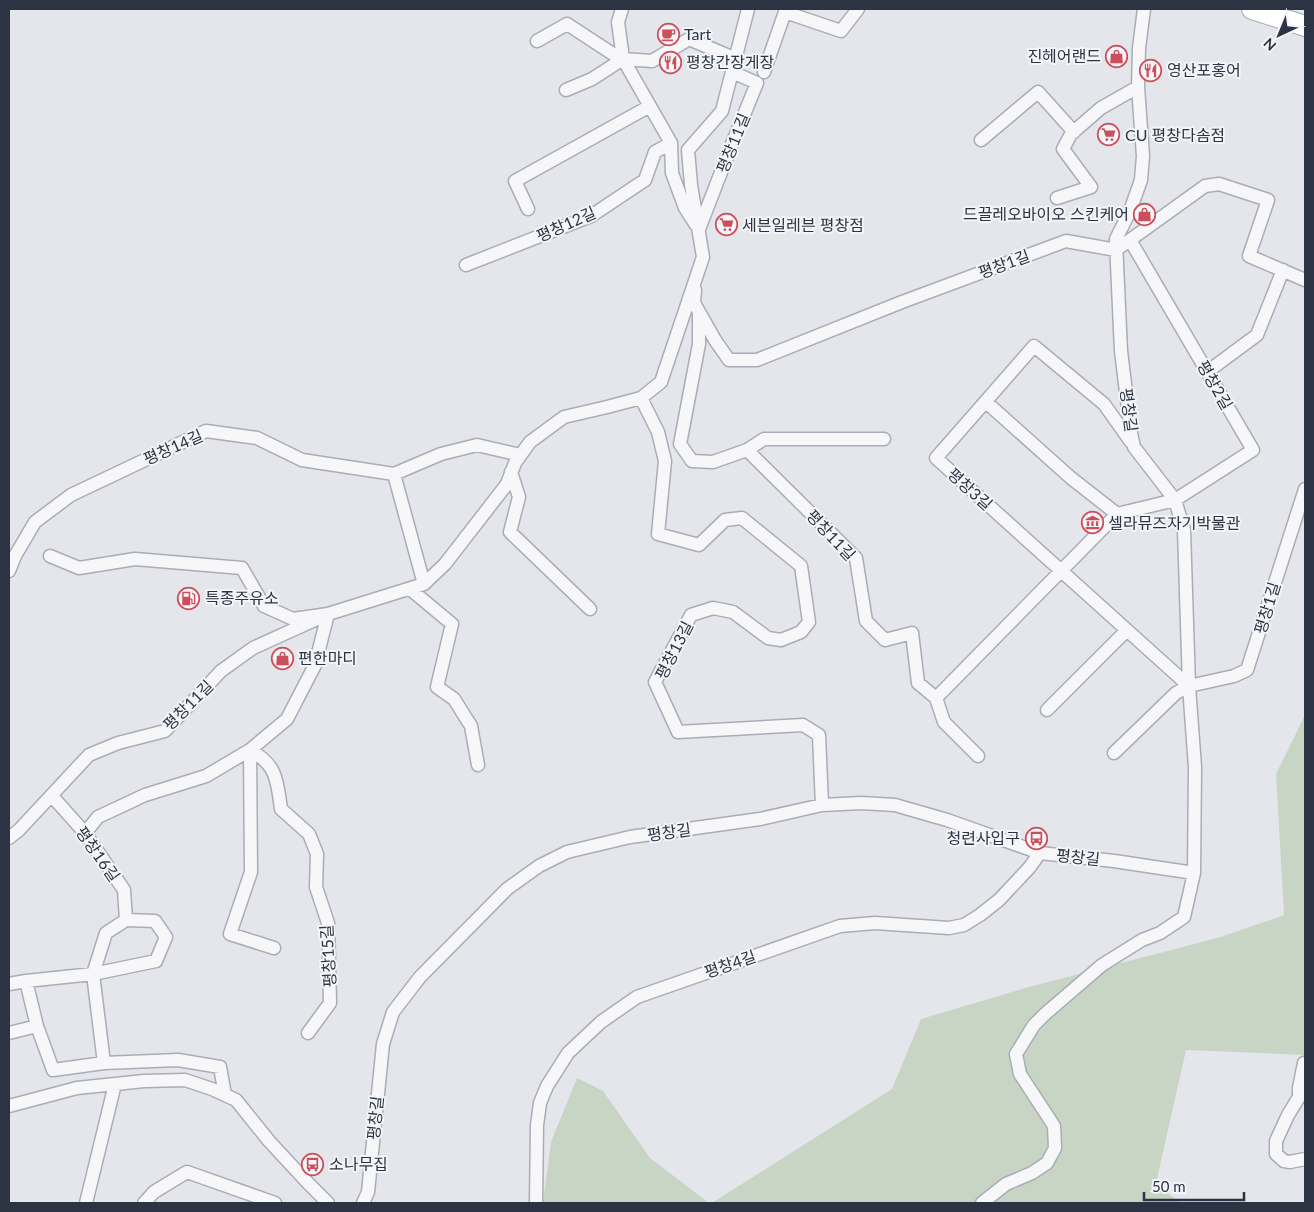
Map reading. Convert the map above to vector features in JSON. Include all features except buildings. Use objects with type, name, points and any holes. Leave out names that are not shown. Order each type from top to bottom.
[{"type":"main road","points":[[1252,9],[1305,26]]},
{"type":"street","points":[[622,9],[618,22],[622,54],[671,143],[672,172],[685,208],[699,230]]},
{"type":"street","name":"평창11길","points":[[9,838],[52,796],[89,755],[118,742],[165,731],[221,671],[253,648],[328,614],[424,584],[445,564],[507,484],[515,463],[530,442],[564,417],[641,398],[661,382],[703,257],[691,185],[688,150],[722,111],[748,9]]},
{"type":"street","points":[[764,72],[785,12],[840,31],[858,9]]},
{"type":"street","name":"평창길","points":[[982,1203],[1006,1184],[1032,1173],[1047,1163],[1055,1148],[1054,1126],[1020,1074],[1016,1054],[1034,1025],[1102,965],[1184,917],[1194,872],[1195,767],[1184,530],[1175,500],[1134,447],[1122,351],[1116,250],[1116,239],[1130,211],[1142,180],[1143,156],[1138,87],[1139,48],[1144,9]]},
{"type":"street","points":[[537,41],[567,24],[616,56],[622,54],[652,61],[689,39],[736,59]]},
{"type":"street","points":[[566,90],[592,79],[622,54]]},
{"type":"street","name":"평창11길","points":[[699,230],[758,83],[732,72]]},
{"type":"street","points":[[1057,198],[1091,187],[1064,149],[1071,134],[1101,108],[1138,87]]},
{"type":"street","points":[[981,140],[1038,92],[1074,132]]},
{"type":"street","name":"평창12길","points":[[528,209],[515,181],[650,106]]},
{"type":"street","name":"평창12길","points":[[466,265],[591,216],[645,180],[655,152],[671,143]]},
{"type":"street","points":[[1116,250],[1205,186],[1219,184],[1268,200],[1250,256],[1305,280]]},
{"type":"street","name":"평창2길","points":[[1130,240],[1253,450],[1175,500]]},
{"type":"street","name":"평창1길","points":[[697,275],[694,303],[729,360],[757,360],[902,302],[1066,241],[1116,250]]},
{"type":"street","points":[[1207,372],[1257,335],[1283,270]]},
{"type":"street","points":[[686,308],[699,312],[699,344],[680,444],[692,461],[713,462],[747,450],[764,439],[884,439]]},
{"type":"street","name":"평창3길","points":[[1134,447],[1104,404],[1034,346],[936,458],[1190,686]]},
{"type":"street","name":"평창13길","points":[[641,398],[658,432],[665,461],[658,534],[699,545],[725,520],[742,518],[801,566],[809,622],[801,632],[782,640],[768,638],[733,612],[713,608],[691,615],[655,682],[678,732],[803,725],[819,735],[822,805]]},
{"type":"street","points":[[986,402],[1071,478],[1116,514]]},
{"type":"street","name":"평창14길","points":[[9,571],[15,556],[35,522],[70,495],[206,431],[257,438],[302,460],[394,474]]},
{"type":"street","points":[[424,584],[394,474],[441,454],[477,445],[520,455]]},
{"type":"street","name":"평창11길","points":[[747,450],[856,558],[866,621],[885,640],[912,633],[918,683],[936,698],[944,722],[978,756]]},
{"type":"street","points":[[511,472],[518,497],[510,532],[590,609]]},
{"type":"street","name":"평창1길","points":[[1190,686],[1234,676],[1248,670],[1305,488]]},
{"type":"street","points":[[936,698],[1116,514],[1175,500]]},
{"type":"street","name":"평창11길","points":[[50,556],[80,568],[135,559],[242,568],[264,606],[294,619],[328,614]]},
{"type":"street","points":[[410,589],[452,624],[437,687],[454,699],[472,726],[478,765]]},
{"type":"street","points":[[85,833],[98,817],[145,795],[206,776],[250,750],[287,719],[315,665],[328,614]]},
{"type":"street","points":[[1047,710],[1127,630]]},
{"type":"street","points":[[1114,752],[1176,692],[1190,686]]},
{"type":"street","points":[[250,750],[251,872],[230,934],[274,948]]},
{"type":"street","name":"평창15길","points":[[250,750],[262,757],[276,777],[280,809],[309,834],[317,854],[316,887],[328,923],[330,1003],[308,1032]]},
{"type":"street","name":"평창16길","points":[[52,796],[85,833],[124,890],[126,920]]},
{"type":"street","name":"평창길","points":[[363,1203],[368,1192],[383,1044],[392,1012],[420,977],[508,889],[539,866],[568,852],[630,837],[760,819],[822,805],[860,803],[895,805],[947,820],[1040,853],[1194,872]]},
{"type":"street","name":"평창4길","points":[[536,1203],[537,1125],[540,1103],[547,1086],[568,1053],[601,1022],[637,997],[840,926],[875,923],[949,928],[964,925],[980,916],[999,900],[1029,868],[1040,853]]},
{"type":"street","points":[[9,984],[94,974],[156,961],[166,937],[155,921],[126,920],[106,933],[94,974],[104,1063]]},
{"type":"street","points":[[26,981],[37,1026],[53,1070],[104,1063],[178,1060],[220,1067],[225,1095]]},
{"type":"street","points":[[9,1032],[37,1026]]},
{"type":"street","points":[[1304,1064],[1299,1097],[1276,1141],[1276,1154],[1284,1161],[1290,1162],[1305,1159]]},
{"type":"street","points":[[9,1106],[77,1088],[144,1081],[185,1080],[236,1100],[269,1141],[328,1203]]},
{"type":"street","points":[[86,1203],[115,1084]]},
{"type":"street","points":[[144,1203],[154,1192],[187,1172],[275,1203]]},
{"type":"green space","points":[[1305,715],[1305,1055],[1186,1050],[1156,1183],[1180,1203],[712,1203],[892,1089],[921,1019],[1029,987],[1221,937],[1284,915],[1276,774]]},
{"type":"green space","points":[[577,1078],[603,1091],[650,1158],[709,1203],[543,1203],[551,1142]]},
{"type":"place","name":"Tart","points":[[668,34]]},
{"type":"place","name":"진헤어랜드","points":[[1117,56]]},
{"type":"place","name":"평창간장게장","points":[[670,62]]},
{"type":"place","name":"영산포홍어","points":[[1151,70]]},
{"type":"place","name":"CU 평창다솜점","points":[[1109,135]]},
{"type":"place","name":"드끌레오바이오 스킨케어","points":[[1145,214]]},
{"type":"place","name":"세븐일레븐 평창점","points":[[726,225]]},
{"type":"place","name":"셀라뮤즈자기박물관","points":[[1092,523]]},
{"type":"place","name":"특종주유소","points":[[189,598]]},
{"type":"place","name":"편한마디","points":[[282,658]]},
{"type":"place","name":"청련사입구","points":[[1036,838]]},
{"type":"place","name":"소나무집","points":[[313,1164]]}]
